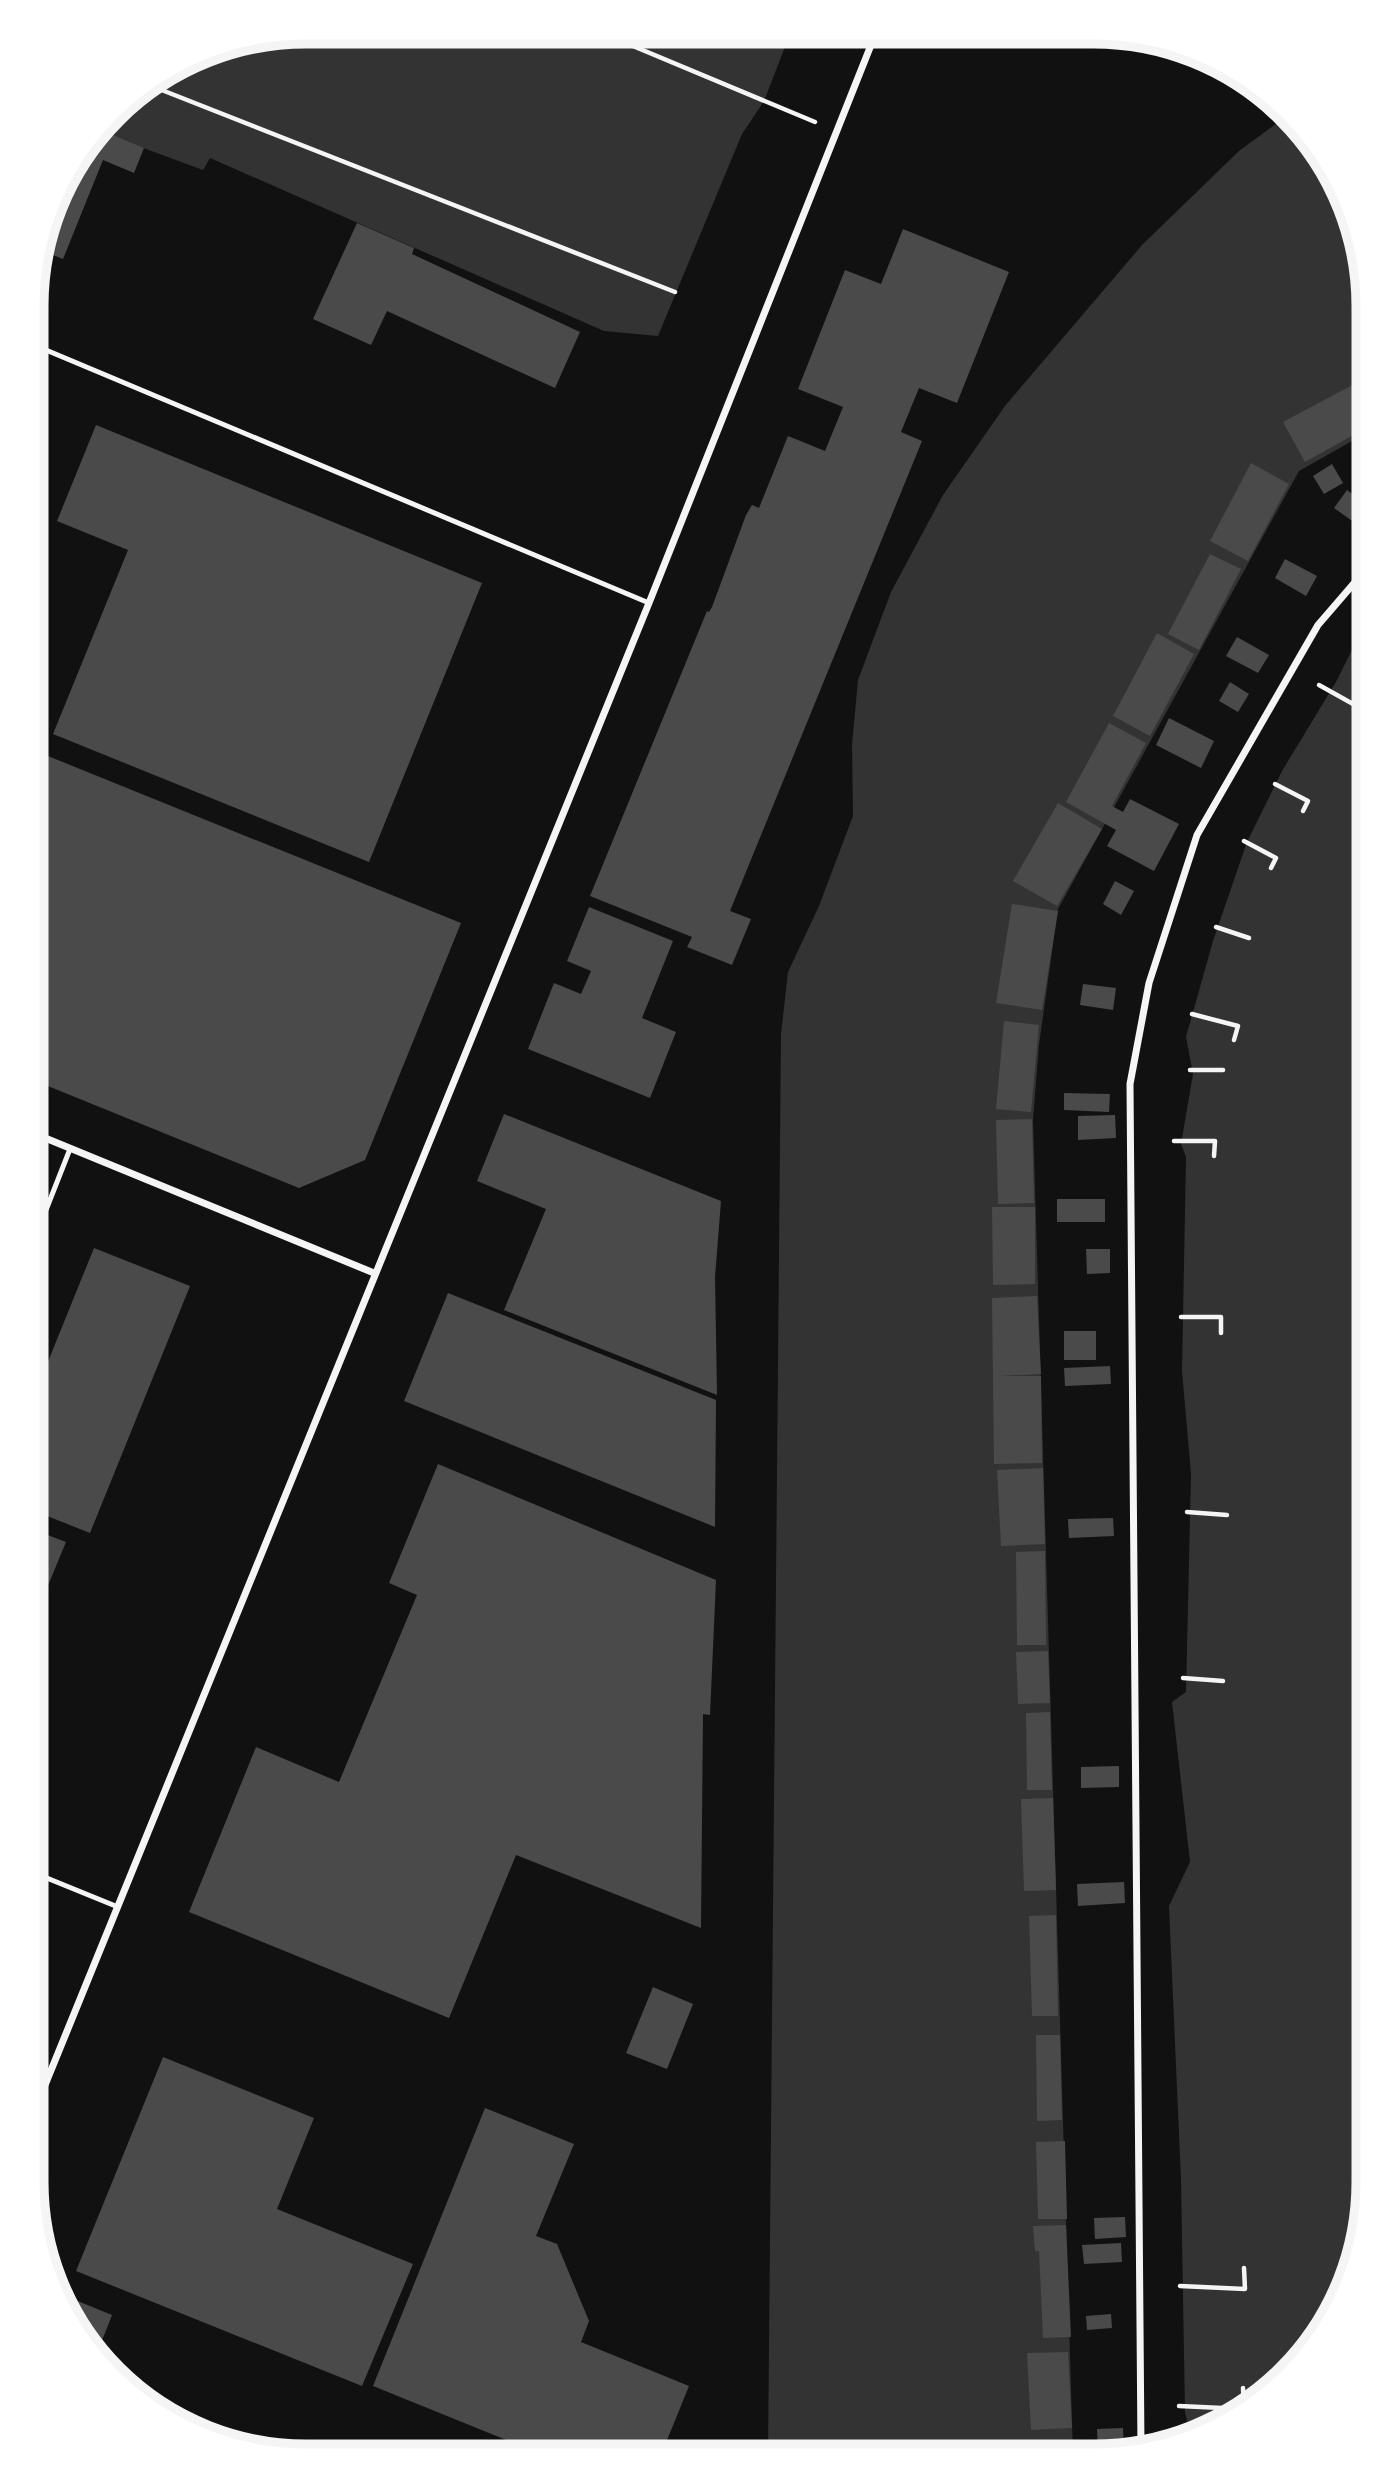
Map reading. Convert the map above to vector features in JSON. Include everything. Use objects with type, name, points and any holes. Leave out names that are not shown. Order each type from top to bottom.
[{"type":"street","points":[[44,2088],[649,603],[871,44]]},
{"type":"street","points":[[1141,2440],[1130,1084],[1149,983],[1197,835],[1318,625],[1356,581]]},
{"type":"street","points":[[44,1138],[374,1273]]},
{"type":"lane","points":[[44,349],[649,603]]},
{"type":"lane","points":[[44,1215],[70,1149]]},
{"type":"lane","points":[[44,1877],[118,1907]]},
{"type":"path","points":[[628,44],[837,131]]},
{"type":"path","points":[[159,89],[675,292]]},
{"type":"path","points":[[1319,685],[1356,706]]},
{"type":"path","points":[[1275,784],[1308,801],[1303,811]]},
{"type":"path","points":[[1244,841],[1276,858],[1271,868]]},
{"type":"path","points":[[1216,928],[1250,938]]},
{"type":"path","points":[[1192,1014],[1238,1026],[1234,1040]]},
{"type":"path","points":[[1190,1070],[1223,1070]]},
{"type":"path","points":[[1174,1141],[1214,1141],[1214,1156]]},
{"type":"path","points":[[1181,1317],[1221,1317],[1221,1333]]},
{"type":"path","points":[[1187,1512],[1227,1515]]},
{"type":"path","points":[[1183,1678],[1223,1681]]},
{"type":"path","points":[[1180,2286],[1245,2289],[1244,2268]]},
{"type":"path","points":[[1243,2388],[1243,2398]]},
{"type":"path","points":[[1179,2406],[1226,2408]]},
{"type":"shaded area","points":[[289,44],[786,44],[764,101],[742,134],[658,336],[604,331],[210,158],[203,170],[108,135],[146,98],[175,79],[222,58],[255,49]]},
{"type":"shaded area","points":[[1279,121],[1312,160],[1336,206],[1347,238],[1356,289],[1356,439],[1299,471],[1058,909],[1039,1045],[1033,1119],[1073,2444],[768,2444],[781,1034],[788,972],[819,906],[853,816],[852,745],[858,680],[891,592],[943,495],[1005,406],[1142,245],[1239,151]]},
{"type":"shaded area","points":[[1356,642],[1356,2199],[1347,2250],[1336,2282],[1321,2313],[1302,2342],[1254,2390],[1225,2409],[1188,2426],[1185,2412],[1181,2180],[1169,1906],[1190,1862],[1172,1702],[1186,1692],[1191,1474],[1182,1371],[1186,1157],[1181,1144],[1193,1074],[1186,1037],[1213,941],[1247,842],[1282,771],[1336,682]]},
{"type":"building","points":[[109,133],[144,148],[134,173],[103,160],[63,259],[49,254],[53,238],[71,190],[98,146]]},
{"type":"building","points":[[357,223],[414,248],[412,254],[580,332],[555,388],[387,311],[371,345],[313,319]]},
{"type":"building","points":[[903,229],[1009,272],[957,403],[919,388],[901,432],[922,441],[730,911],[751,919],[732,965],[687,947],[692,937],[590,896],[707,611],[712,607],[746,515],[752,505],[759,508],[788,436],[825,451],[843,407],[798,389],[845,270],[881,284]]},
{"type":"building","points":[[1356,383],[1356,434],[1305,462],[1283,422]]},
{"type":"building","points":[[96,425],[482,583],[369,862],[53,734],[128,550],[57,521]]},
{"type":"building","points":[[1251,463],[1289,484],[1248,561],[1210,541]]},
{"type":"building","points":[[1332,464],[1343,483],[1324,494],[1313,476]]},
{"type":"building","points":[[1347,490],[1356,497],[1356,524],[1334,508]]},
{"type":"building","points":[[1210,554],[1241,569],[1199,650],[1168,634]]},
{"type":"building","points":[[1285,559],[1317,576],[1306,596],[1275,578]]},
{"type":"building","points":[[1157,633],[1194,654],[1150,736],[1113,716]]},
{"type":"building","points":[[1237,637],[1269,655],[1258,673],[1226,656]]},
{"type":"building","points":[[1230,682],[1249,694],[1238,712],[1219,701]]},
{"type":"building","points":[[1169,718],[1214,741],[1201,768],[1156,745]]},
{"type":"building","points":[[1109,723],[1146,743],[1112,806],[1123,812],[1130,799],[1179,824],[1154,871],[1107,846],[1116,830],[1066,802]]},
{"type":"building","points":[[44,754],[461,923],[365,1160],[299,1188],[44,1084]]},
{"type":"building","points":[[1058,803],[1102,829],[1057,906],[1013,881]]},
{"type":"building","points":[[1115,881],[1134,891],[1121,915],[1103,904]]},
{"type":"building","points":[[1012,904],[1058,911],[1042,1010],[996,1003]]},
{"type":"building","points":[[589,907],[673,941],[642,1018],[676,1032],[650,1098],[528,1049],[554,983],[581,994],[591,971],[567,961]]},
{"type":"building","points":[[1083,984],[1116,988],[1113,1010],[1080,1005]]},
{"type":"building","points":[[1004,1021],[1039,1025],[1031,1112],[996,1109]]},
{"type":"building","points":[[1064,1093],[1110,1094],[1109,1112],[1064,1110]]},
{"type":"building","points":[[504,1114],[721,1201],[715,1277],[717,1395],[504,1310],[546,1209],[477,1181]]},
{"type":"building","points":[[1115,1115],[1116,1138],[1078,1140],[1078,1116]]},
{"type":"building","points":[[1032,1119],[1034,1203],[998,1204],[996,1120]]},
{"type":"building","points":[[1057,1199],[1105,1199],[1105,1222],[1057,1222]]},
{"type":"building","points":[[992,1207],[1035,1207],[1035,1284],[993,1285]]},
{"type":"building","points":[[94,1248],[190,1286],[90,1533],[44,1515],[44,1371]]},
{"type":"building","points":[[1086,1249],[1110,1249],[1110,1273],[1087,1274]]},
{"type":"building","points":[[448,1293],[716,1400],[715,1527],[404,1401]]},
{"type":"building","points":[[1037,1296],[1041,1374],[999,1376],[1041,1376],[1042,1463],[994,1464],[992,1298]]},
{"type":"building","points":[[1064,1331],[1096,1331],[1096,1360],[1064,1360]]},
{"type":"building","points":[[1110,1366],[1111,1384],[1065,1386],[1064,1368]]},
{"type":"building","points":[[438,1464],[716,1580],[710,1715],[703,1714],[701,1928],[516,1855],[449,2018],[189,1912],[256,1747],[339,1782],[417,1595],[389,1583]]},
{"type":"building","points":[[1043,1468],[1045,1544],[1001,1546],[997,1470]]},
{"type":"building","points":[[1113,1518],[1114,1536],[1069,1538],[1068,1519]]},
{"type":"building","points":[[44,1534],[66,1542],[44,1595]]},
{"type":"building","points":[[1045,1551],[1046,1645],[1017,1645],[1016,1552]]},
{"type":"building","points":[[1048,1651],[1050,1703],[1018,1704],[1016,1652]]},
{"type":"building","points":[[1050,1712],[1052,1790],[1027,1790],[1026,1713]]},
{"type":"building","points":[[1119,1766],[1119,1787],[1081,1788],[1081,1767]]},
{"type":"building","points":[[1053,1798],[1056,1890],[1024,1891],[1021,1799]]},
{"type":"building","points":[[1124,1882],[1125,1903],[1078,1906],[1077,1884]]},
{"type":"building","points":[[1056,1915],[1058,2016],[1032,2016],[1029,1916]]},
{"type":"building","points":[[653,1987],[693,2004],[667,2069],[626,2053]]},
{"type":"building","points":[[1036,2035],[1060,2035],[1062,2120],[1037,2121]]},
{"type":"building","points":[[163,2057],[314,2118],[277,2209],[413,2264],[362,2386],[76,2271]]},
{"type":"building","points":[[485,2108],[574,2144],[536,2236],[557,2244],[589,2321],[581,2342],[689,2386],[665,2444],[516,2444],[373,2386]]},
{"type":"building","points":[[1065,2141],[1067,2219],[1038,2219],[1036,2142]]},
{"type":"building","points":[[1125,2217],[1126,2237],[1095,2239],[1094,2218]]},
{"type":"building","points":[[1066,2225],[1071,2337],[1043,2338],[1039,2251],[1035,2251],[1033,2226]]},
{"type":"building","points":[[1121,2243],[1122,2262],[1084,2264],[1082,2245]]},
{"type":"building","points":[[71,2298],[112,2315],[100,2345]]},
{"type":"building","points":[[1111,2314],[1112,2328],[1087,2330],[1086,2316]]},
{"type":"building","points":[[1068,2352],[1072,2428],[1031,2430],[1027,2353]]},
{"type":"building","points":[[1123,2428],[1124,2443],[1098,2444],[1097,2429]]},
{"type":"building","points":[[1074,2442],[1074,2444],[1046,2444]]}]
